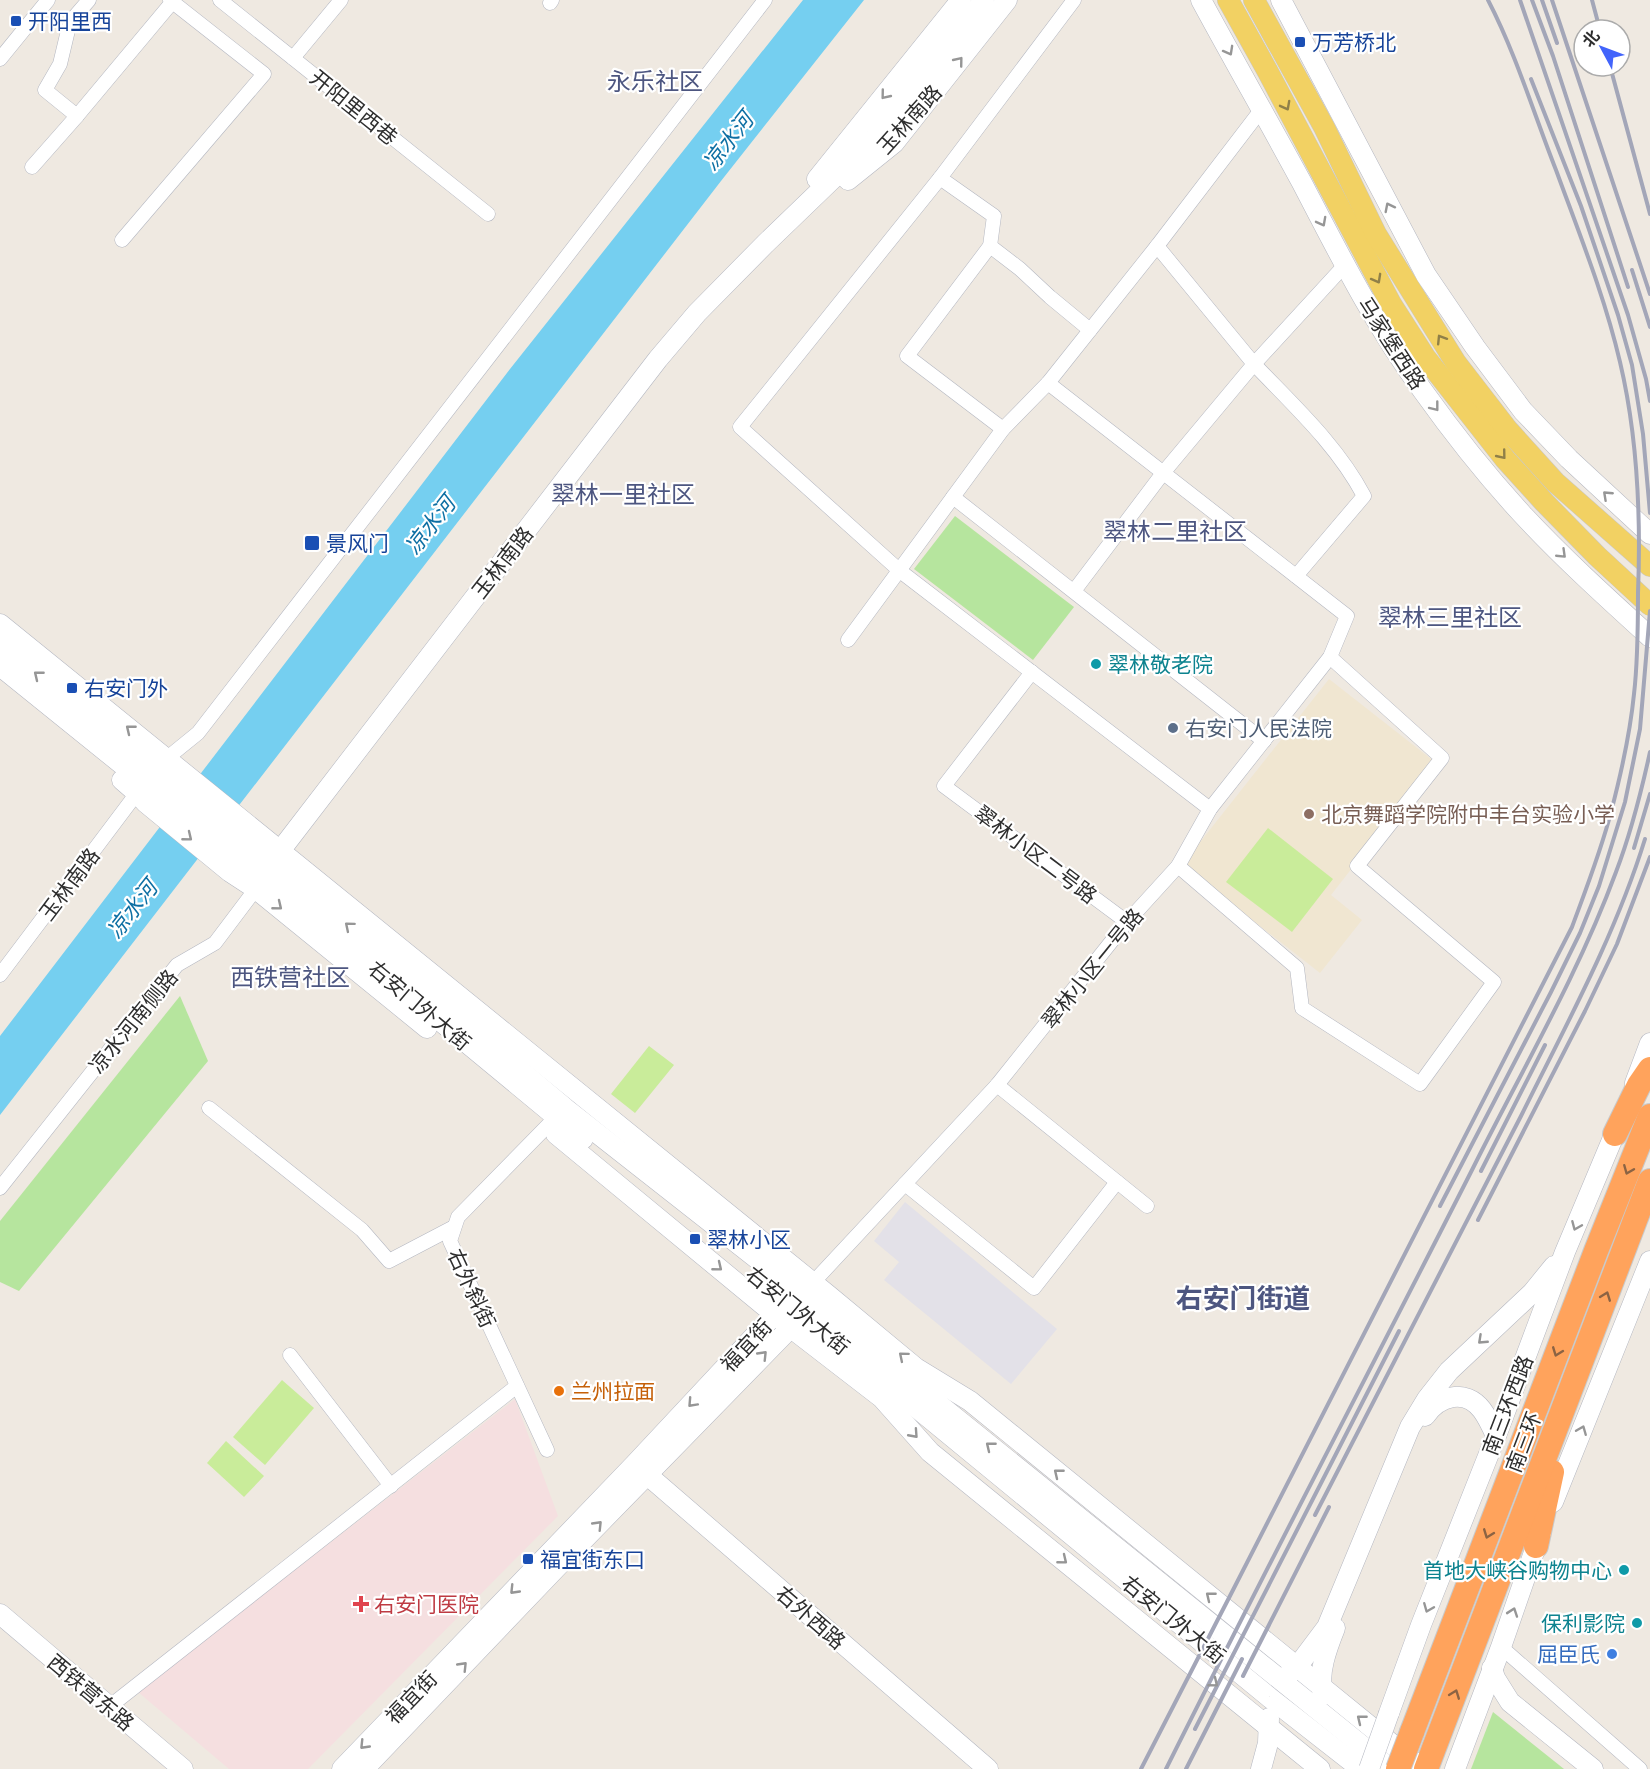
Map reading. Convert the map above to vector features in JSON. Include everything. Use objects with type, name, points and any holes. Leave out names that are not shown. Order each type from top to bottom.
[{"type":"highway","points":[[1615,1134],[1639,1085],[1650,1069]]},
{"type":"highway","name":"南三环","points":[[1398,1769],[1650,1116]]},
{"type":"highway","name":"南三环","points":[[1428,1762],[1650,1181]]},
{"type":"highway","points":[[1621,1257],[1650,1198]]},
{"type":"highway","points":[[1536,1546],[1570,1389]]},
{"type":"main road","name":"马家堡西路","points":[[1228,0],[1391,304],[1425,357],[1505,459],[1597,556],[1650,605]]},
{"type":"main road","name":"马家堡西路","points":[[1254,0],[1324,127],[1376,234],[1456,363],[1507,429],[1555,482],[1650,566]]},
{"type":"street","points":[[0,59],[48,0]]},
{"type":"street","points":[[77,116],[45,90],[60,64],[70,22],[89,0]]},
{"type":"street","name":"开阳里西巷","points":[[220,0],[488,214]]},
{"type":"street","points":[[293,58],[341,0]]},
{"type":"street","name":"玉林南路","points":[[0,975],[198,733],[765,0]]},
{"type":"street","name":"玉林南路","points":[[765,244],[961,0]]},
{"type":"street","name":"玉林南路","points":[[269,870],[658,359],[697,313],[874,139],[984,0]]},
{"type":"street","name":"玉林南路","points":[[765,244],[894,143],[1007,0]]},
{"type":"street","points":[[1074,0],[940,178],[740,427],[900,571],[1210,808]]},
{"type":"street","name":"马家堡西路","points":[[1201,0],[1344,266],[1379,326],[1422,391],[1521,513],[1650,637]]},
{"type":"street","points":[[1281,0],[1426,275],[1474,347],[1523,411],[1569,459],[1650,534]]},
{"type":"street","points":[[32,167],[172,1],[264,74],[122,240]]},
{"type":"street","points":[[848,640],[1003,429],[1048,383],[1261,110]]},
{"type":"street","points":[[940,178],[994,216],[990,246],[907,356],[1003,429]]},
{"type":"street","points":[[990,246],[1090,330]]},
{"type":"street","points":[[1048,383],[1296,576],[1364,496],[1330,444],[1254,364],[1157,246]]},
{"type":"street","points":[[1074,591],[1163,473],[1254,364],[1344,266]]},
{"type":"street","points":[[953,497],[1264,741]]},
{"type":"street","name":"翠林小区一号路","points":[[800,1304],[905,1184],[998,1085],[1127,922],[1178,866],[1210,808],[1330,657],[1347,616],[1296,576]]},
{"type":"street","points":[[0,624],[158,782]]},
{"type":"street","points":[[0,645],[158,782],[245,853],[579,1093],[800,1304],[930,1452],[1316,1766]]},
{"type":"street","points":[[1178,866],[1297,968],[1302,1008],[1420,1084],[1494,982],[1357,866],[1442,758],[1330,657]]},
{"type":"street","points":[[0,666],[158,782],[245,853]]},
{"type":"street","name":"翠林小区二号路","points":[[1032,672],[945,786],[1127,922]]},
{"type":"street","points":[[0,683],[158,782]]},
{"type":"street","name":"右安门外大街","points":[[245,853],[269,870],[556,1117],[800,1304],[1269,1697],[1355,1763]]},
{"type":"street","points":[[269,870],[556,1117],[640,1203],[775,1314],[800,1304]]},
{"type":"street","name":"凉水河南侧路","points":[[0,1188],[177,965],[214,943],[269,870]]},
{"type":"street","name":"南三环西路","points":[[1369,1769],[1421,1625],[1496,1436],[1565,1252],[1615,1134],[1650,1043]]},
{"type":"street","points":[[998,1085],[1147,1206]]},
{"type":"street","name":"右外斜街","points":[[547,1450],[450,1241],[458,1217],[579,1093]]},
{"type":"street","points":[[209,1108],[362,1230],[389,1261],[454,1227]]},
{"type":"street","name":"右安门外大街","points":[[556,1117],[800,1304],[1281,1680],[1391,1769]]},
{"type":"street","points":[[612,1162],[640,1203]]},
{"type":"street","points":[[905,1184],[1034,1288],[1118,1182]]},
{"type":"street","points":[[1281,1680],[1297,1667],[1327,1627],[1410,1427],[1427,1399],[1449,1371],[1532,1293],[1565,1252]]},
{"type":"street","points":[[1455,1768],[1536,1546],[1650,1261]]},
{"type":"street","points":[[800,1304],[916,1368],[970,1401],[1320,1687],[1428,1762]]},
{"type":"street","name":"福宜街","points":[[364,1769],[641,1470],[800,1304]]},
{"type":"street","name":"福宜街","points":[[342,1769],[641,1470],[775,1314]]},
{"type":"street","points":[[290,1355],[391,1486]]},
{"type":"street","points":[[109,1707],[517,1386]]},
{"type":"street","points":[[1328,1718],[1320,1687],[1326,1650],[1414,1434],[1427,1413],[1441,1400],[1452,1397],[1472,1400],[1482,1409],[1496,1436]]},
{"type":"street","name":"右外西路","points":[[641,1470],[988,1769]]},
{"type":"street","name":"西铁营东路","points":[[0,1614],[183,1769]]},
{"type":"street","points":[[1501,1647],[1640,1769]]},
{"type":"street","points":[[1492,1668],[1495,1678],[1510,1702],[1593,1769]]},
{"type":"street","points":[[1261,1769],[1268,1743],[1269,1697]]},
{"type":"street","points":[[1478,1706],[1496,1706],[1510,1714],[1575,1769]]},
{"type":"street","points":[[1290,1769],[1355,1763]]},
{"type":"shaded area","name":"北京舞蹈学院附中丰台实验小学","points":[[1329,679],[1435,762],[1331,895],[1362,920],[1320,973],[1182,865]]},
{"type":"shaded area","points":[[905,1202],[1057,1329],[1011,1384],[884,1280],[899,1262],[874,1241]]},
{"type":"shaded area","name":"右安门医院","points":[[515,1399],[558,1516],[308,1769],[229,1769],[138,1692]]},
{"type":"green space","points":[[955,516],[1074,607],[1033,660],[914,569]]},
{"type":"green space","points":[[1268,828],[1333,879],[1292,932],[1226,882]]},
{"type":"green space","points":[[180,996],[208,1061],[19,1291],[0,1282],[0,1221]]},
{"type":"green space","points":[[649,1046],[674,1065],[635,1113],[611,1094]]},
{"type":"green space","points":[[282,1380],[314,1408],[265,1465],[233,1437]]},
{"type":"green space","points":[[226,1441],[264,1476],[244,1497],[207,1463]]},
{"type":"green space","points":[[1493,1712],[1564,1769],[1471,1769]]},
{"type":"water","name":"凉水河","points":[[803,0],[864,0],[721,181],[0,1115],[0,1036],[510,369]]},
{"type":"railway","points":[[1141,1769],[1572,927],[1603,841],[1625,754],[1636,669],[1639,535],[1637,477],[1626,391],[1614,338],[1591,265],[1516,63],[1488,0]]},
{"type":"railway","points":[[1520,0],[1628,315],[1650,401]]},
{"type":"railway","points":[[1532,0],[1553,56],[1628,287]]},
{"type":"railway","points":[[1542,0],[1557,43]]},
{"type":"railway","points":[[1552,0],[1650,294]]},
{"type":"railway","points":[[1592,0],[1597,18]]},
{"type":"railway","points":[[1613,78],[1650,214]]},
{"type":"railway","points":[[1531,79],[1581,206],[1618,315],[1632,365],[1643,434],[1650,513]]},
{"type":"railway","points":[[1632,270],[1650,327]]},
{"type":"railway","points":[[1440,1206],[1551,992],[1580,933],[1599,886],[1625,802],[1640,729],[1650,611]]},
{"type":"railway","points":[[1166,1769],[1585,948],[1621,857],[1650,752]]},
{"type":"railway","points":[[1634,848],[1650,794]]},
{"type":"railway","points":[[1315,1515],[1572,1014],[1619,910],[1645,839]]},
{"type":"railway","points":[[1478,1220],[1617,944],[1650,857]]},
{"type":"railway","points":[[1481,1171],[1545,1045]]},
{"type":"railway","points":[[1195,1729],[1399,1331]]},
{"type":"railway","points":[[1243,1676],[1329,1507]]},
{"type":"railway","points":[[1186,1769],[1242,1659]]},
{"type":"place","name":"开阳里西","points":[[16,21]]},
{"type":"place","name":"万芳桥北","points":[[1300,42]]},
{"type":"place","name":"景风门","points":[[312,543]]},
{"type":"place","name":"翠林敬老院","points":[[1096,664]]},
{"type":"place","name":"右安门外","points":[[72,688]]},
{"type":"place","name":"右安门人民法院","points":[[1173,728]]},
{"type":"place","name":"北京舞蹈学院附中丰台实验小学","points":[[1309,814]]},
{"type":"place","name":"翠林小区","points":[[695,1239]]},
{"type":"place","name":"兰州拉面","points":[[559,1391]]},
{"type":"place","name":"福宜街东口","points":[[528,1559]]},
{"type":"place","name":"首地大峡谷购物中心","points":[[1624,1570]]},
{"type":"place","name":"右安门医院","points":[[361,1604]]},
{"type":"place","name":"保利影院","points":[[1637,1623]]},
{"type":"place","name":"屈臣氏","points":[[1612,1654]]},
{"type":"district","name":"永乐社区","points":[[655,81]]},
{"type":"district","name":"翠林一里社区","points":[[623,494]]},
{"type":"district","name":"翠林二里社区","points":[[1175,531]]},
{"type":"district","name":"翠林三里社区","points":[[1450,617]]},
{"type":"district","name":"西铁营社区","points":[[290,977]]},
{"type":"district","name":"右安门街道","points":[[1243,1298]]}]
